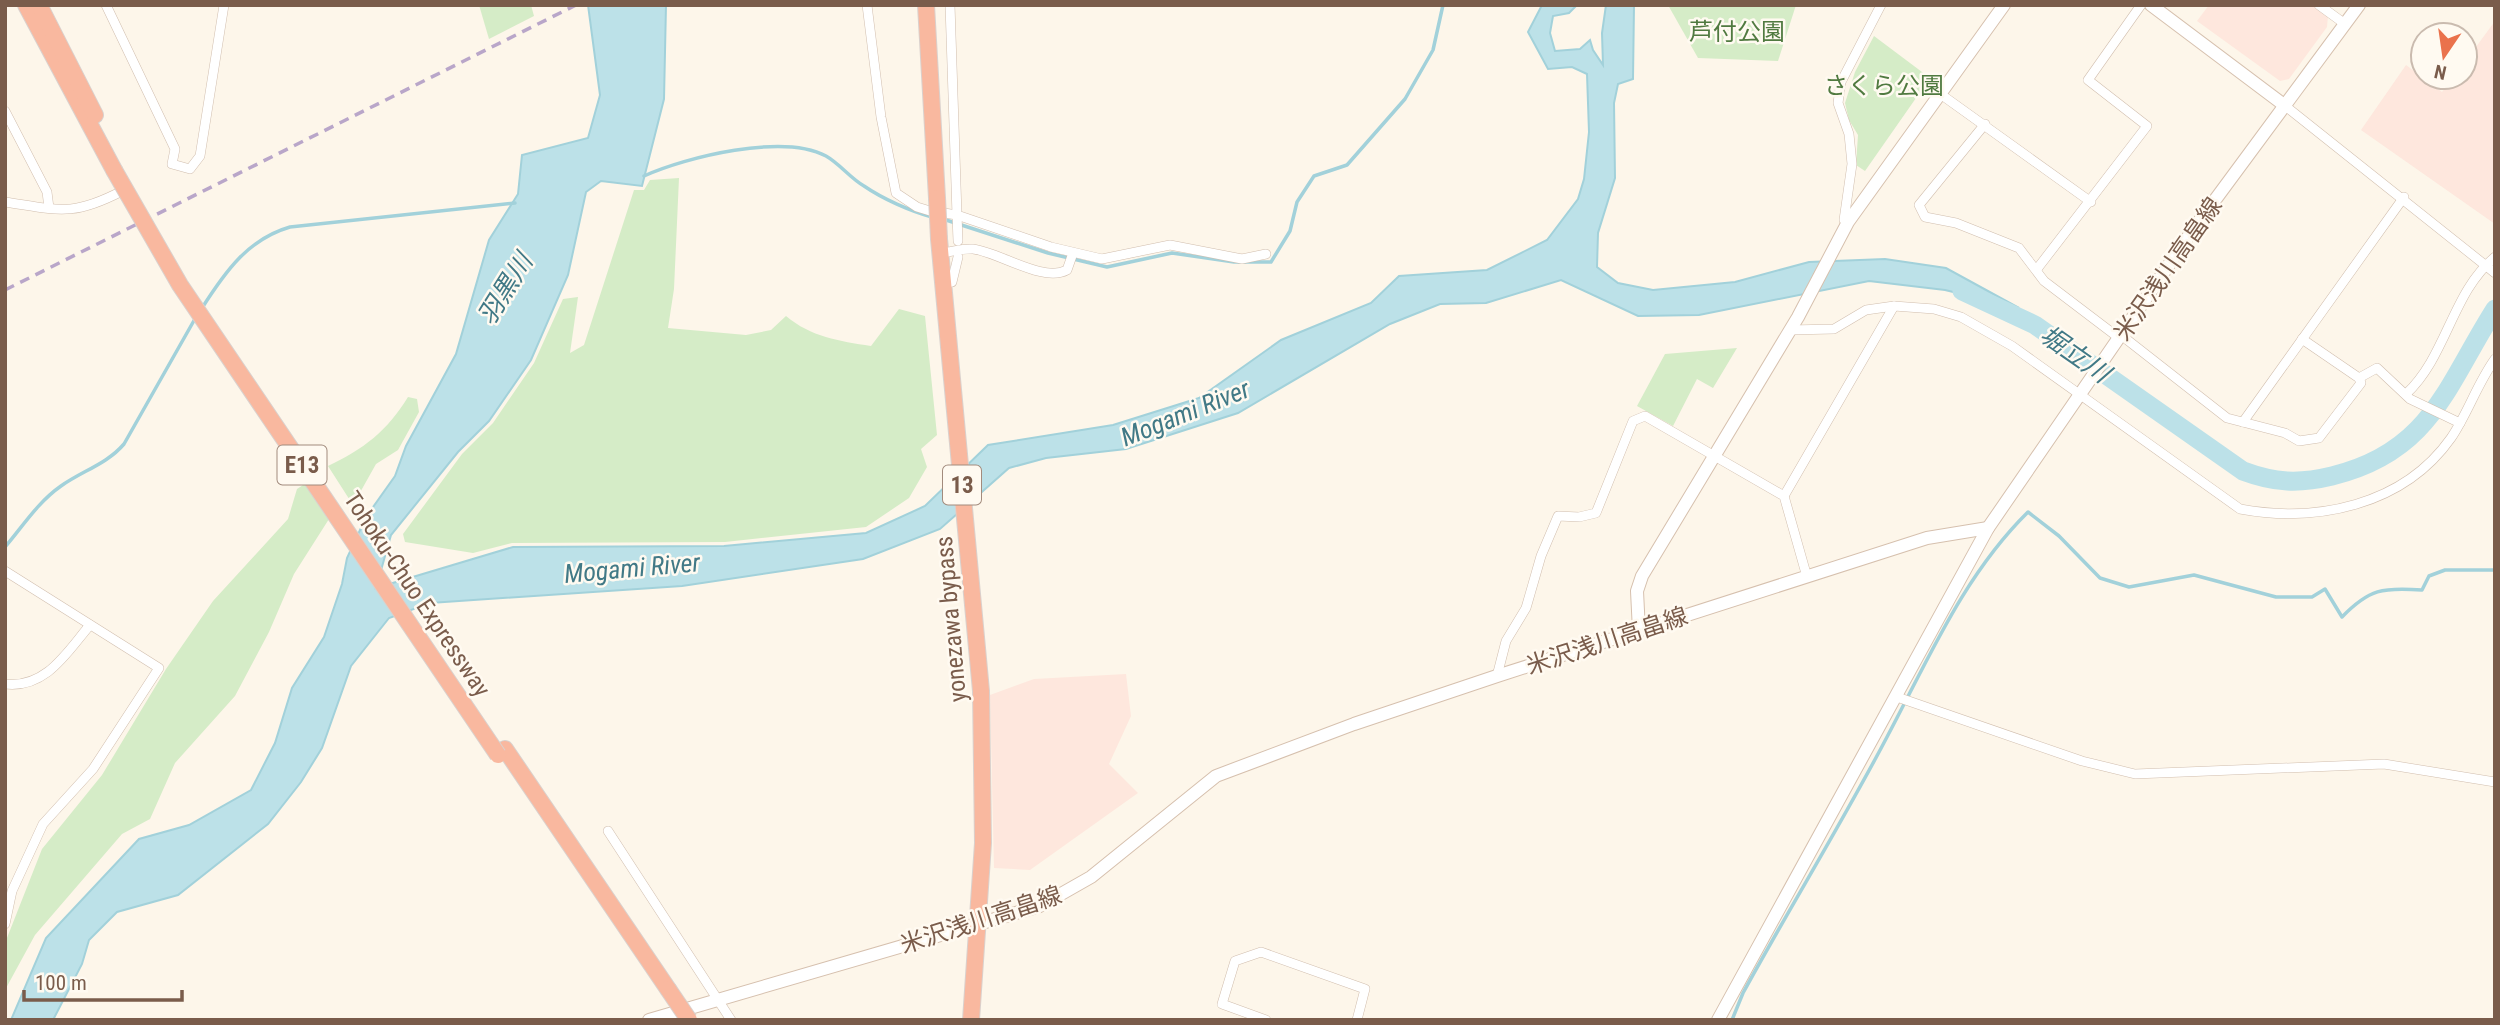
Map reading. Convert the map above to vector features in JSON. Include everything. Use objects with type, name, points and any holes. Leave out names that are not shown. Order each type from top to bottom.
[{"type":"highway","name":"Tohoku-Chuo Expressway","points":[[26,5],[118,167],[243,364],[501,752],[664,991],[689,1020]]},
{"type":"highway","name":"Tohoku-Chuo Expressway","points":[[39,5],[118,167]]},
{"type":"highway","name":"yonezawa bypass","points":[[926,5],[933,204],[945,289],[980,674],[983,830],[980,924],[971,1020]]},
{"type":"highway","name":"Tohoku-Chuo Expressway","points":[[664,991],[677,1020]]},
{"type":"main road","points":[[1639,631],[1637,591],[1643,576],[1798,317],[1848,222],[2004,5]]},
{"type":"main road","points":[[2151,5],[2284,105]]},
{"type":"main road","name":"米沢浅川高畠線","points":[[649,1020],[1040,906],[1079,886],[1216,776],[1354,724],[1927,538],[1989,528],[2284,105],[2359,5]]},
{"type":"main road","points":[[1718,1020],[1989,528]]},
{"type":"street","points":[[106,5],[175,149],[172,164],[190,169],[200,156],[224,5]]},
{"type":"street","points":[[867,5],[881,117],[896,193],[917,207],[933,204]]},
{"type":"street","points":[[950,5],[958,238]]},
{"type":"street","points":[[1848,222],[1844,220],[1852,164],[1849,134],[1838,103],[1841,82],[1881,5]]},
{"type":"street","points":[[2037,269],[2147,126],[2088,80],[2141,5]]},
{"type":"street","points":[[2319,5],[2345,24]]},
{"type":"street","points":[[1939,93],[2091,202]]},
{"type":"street","points":[[2284,105],[2403,197],[2495,273]]},
{"type":"street","points":[[5,111],[47,192],[50,208]]},
{"type":"street","points":[[1985,124],[1919,205],[1925,217],[1956,223],[2019,248],[2044,281],[2227,418],[2285,433],[2300,441],[2319,438],[2361,383],[2302,339]]},
{"type":"street","points":[[5,202],[81,210],[121,191]]},
{"type":"street","points":[[2243,422],[2403,197]]},
{"type":"street","points":[[944,213],[1072,258],[1110,259],[1170,245],[1242,259],[1266,254]]},
{"type":"street","points":[[940,246],[972,248],[1037,271],[1059,274],[1072,258]]},
{"type":"street","points":[[945,289],[952,282],[958,257]]},
{"type":"street","points":[[2408,396],[2439,352],[2457,311],[2485,265],[2495,257]]},
{"type":"street","points":[[1784,496],[1894,306]]},
{"type":"street","points":[[1790,330],[1834,329],[1866,310],[1894,306],[1934,309],[1983,328],[2084,392],[2240,509],[2272,515],[2323,513],[2385,494],[2435,456],[2459,423],[2480,378],[2495,359]]},
{"type":"street","points":[[2359,379],[2377,368],[2408,396],[2459,423]]},
{"type":"street","points":[[1497,676],[1506,641],[1526,608],[1558,516],[1579,517],[1596,513],[1633,421],[1645,415],[1784,496],[1807,577]]},
{"type":"street","points":[[5,571],[159,668],[93,769],[43,824],[12,891],[5,924]]},
{"type":"street","points":[[5,684],[25,684],[39,680],[90,625]]},
{"type":"street","points":[[1898,697],[2082,761],[2135,774],[2384,764],[2495,782]]},
{"type":"street","points":[[608,831],[730,1020]]},
{"type":"street","points":[[1266,1020],[1222,1004],[1235,961],[1261,952],[1365,989],[1357,1020]]},
{"type":"shaded area","points":[[2209,5],[2313,5],[2328,16],[2327,27],[2289,79],[2280,81],[2197,21]]},
{"type":"shaded area","points":[[2495,21],[2495,224],[2361,130],[2406,65],[2409,67],[2409,91],[2479,91],[2479,43]]},
{"type":"shaded area","points":[[1126,674],[1131,716],[1109,764],[1138,793],[1030,870],[994,868],[990,695],[1034,679]]},
{"type":"green space","points":[[479,5],[531,5],[534,16],[489,39]]},
{"type":"green space","name":"芦付公園","points":[[1668,5],[1796,5],[1778,61],[1698,58]]},
{"type":"green space","name":"さくら公園","points":[[1874,36],[1930,78],[1865,171],[1856,165],[1858,135],[1849,120],[1845,103],[1855,72]]},
{"type":"green space","points":[[679,178],[674,289],[668,328],[746,335],[771,330],[786,316],[815,333],[871,346],[899,309],[925,316],[937,435],[921,449],[927,467],[909,498],[866,527],[725,542],[512,543],[473,553],[405,542],[403,534],[462,454],[493,423],[534,363],[563,299],[578,297],[570,353],[584,345],[634,190],[644,190],[650,180]]},
{"type":"green space","points":[[1737,348],[1713,388],[1697,379],[1673,426],[1637,406],[1665,354]]},
{"type":"green space","points":[[408,397],[417,399],[419,412],[398,450],[376,464],[353,505],[328,466],[374,438],[392,420]]},
{"type":"green space","points":[[306,483],[329,519],[294,574],[269,632],[235,696],[175,763],[150,819],[122,834],[35,935],[5,990],[5,943],[42,849],[102,775],[166,669],[213,601],[288,519],[297,489]]},
{"type":"water","points":[[588,5],[666,5],[664,99],[642,186],[601,181],[586,192],[568,275],[531,360],[489,421],[458,452],[391,535],[376,588],[513,547],[724,546],[866,533],[925,506],[988,445],[1113,425],[1199,398],[1281,340],[1371,303],[1399,276],[1487,270],[1547,240],[1578,199],[1584,179],[1589,132],[1587,74],[1572,67],[1548,69],[1528,32],[1542,5],[1577,5],[1569,13],[1553,16],[1550,33],[1555,51],[1580,49],[1590,40],[1603,65],[1602,33],[1606,5],[1634,5],[1633,79],[1618,84],[1614,103],[1615,178],[1598,233],[1597,267],[1618,283],[1653,290],[1735,282],[1809,262],[1885,259],[1946,268],[2019,308],[1945,290],[1869,281],[1699,315],[1638,316],[1561,280],[1486,303],[1440,304],[1390,324],[1238,413],[1126,449],[1046,458],[1009,468],[940,529],[863,559],[682,586],[430,603],[389,618],[351,666],[322,748],[301,782],[268,824],[178,895],[117,912],[89,940],[82,964],[53,1020],[11,1020],[46,938],[139,839],[189,825],[251,790],[275,743],[292,688],[324,637],[342,584],[347,558],[366,517],[395,476],[406,446],[456,354],[489,240],[518,194],[522,155],[588,138],[600,95]]},
{"type":"waterway","points":[[943,219],[1048,253],[1107,267],[1172,253],[1234,262],[1271,262],[1290,231],[1297,202],[1314,176],[1347,165],[1405,99],[1433,50],[1443,5]]},
{"type":"waterway","points":[[644,176],[684,162],[735,150],[761,147],[808,149],[826,156],[859,183],[880,195],[932,217]]},
{"type":"waterway","points":[[202,308],[239,258],[275,232],[290,227],[515,203]]},
{"type":"waterway","name":"堀立川","points":[[1962,291],[2035,325],[2243,471],[2287,481],[2320,479],[2365,465],[2392,451],[2414,433],[2448,389],[2495,309]]},
{"type":"waterway","points":[[5,547],[53,492],[110,457],[124,444],[196,317]]},
{"type":"waterway","points":[[1732,1020],[1743,993],[1870,769],[1949,618],[1985,563],[2028,512],[2059,536],[2100,578],[2129,587],[2194,575],[2276,597],[2312,597],[2325,589],[2342,617],[2369,595],[2397,589],[2422,590],[2429,576],[2445,570],[2495,570]]},
{"type":"railway","points":[[5,290],[576,5]]},
{"type":"water label","name":"羽黒川","points":[[505,289]]},
{"type":"water label","name":"Mogami River","points":[[1185,413]]},
{"type":"water label","name":"Mogami River","points":[[632,568]]}]
